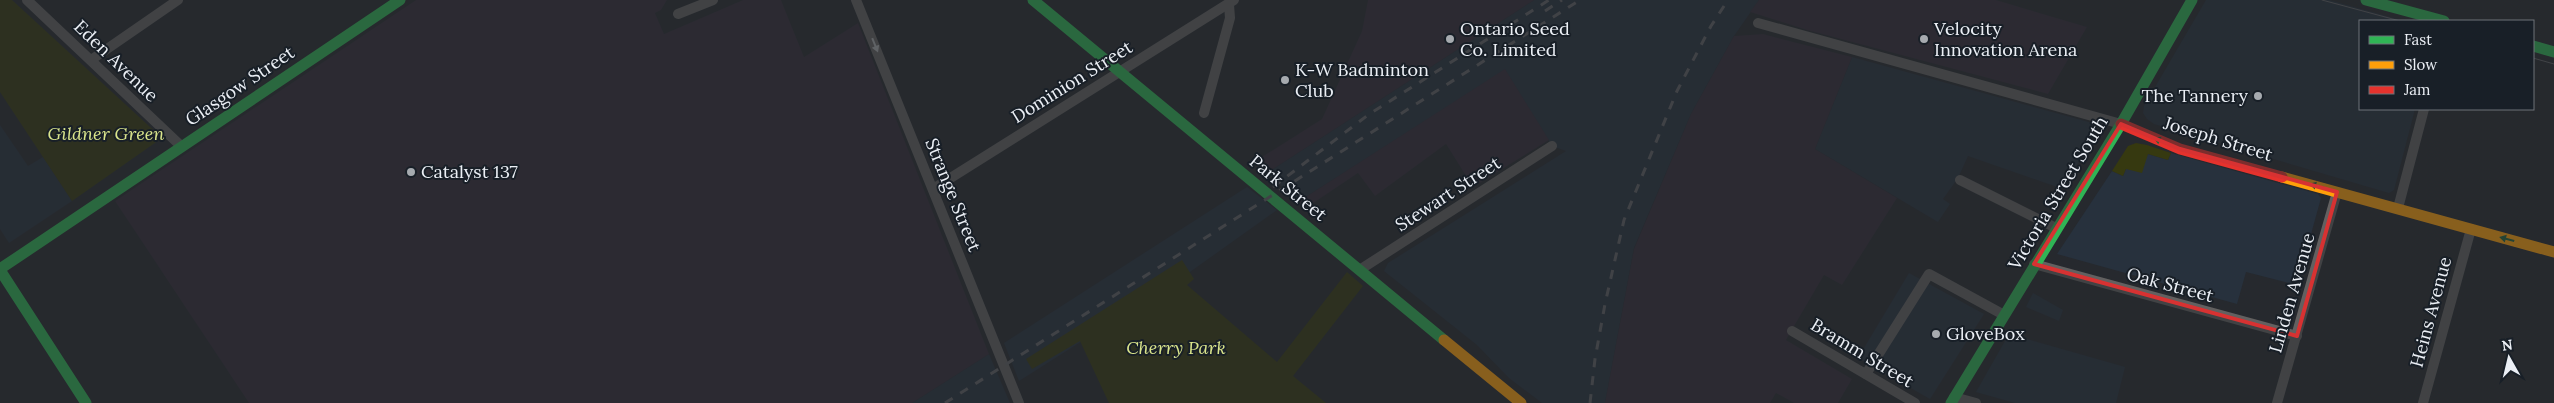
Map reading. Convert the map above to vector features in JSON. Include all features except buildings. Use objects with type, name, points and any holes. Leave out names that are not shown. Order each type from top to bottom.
[{"type":"street","name":"Eden Avenue","points":[[27,0],[181,146]]},
{"type":"street","points":[[91,60],[178,0]]},
{"type":"street","name":"Glasgow Street","points":[[0,269],[400,0]]},
{"type":"street","points":[[678,14],[713,0]]},
{"type":"street","name":"Strange Street","points":[[856,0],[1019,403]]},
{"type":"street","name":"Park Street","points":[[1033,0],[1521,403]]},
{"type":"street","name":"Victoria Street South","points":[[1952,400],[2121,124],[2192,0]]},
{"type":"street","points":[[2366,0],[2440,20]]},
{"type":"street","points":[[1204,113],[1230,18],[1232,2]]},
{"type":"street","name":"Dominion Street","points":[[933,189],[1232,2]]},
{"type":"street","name":"Joseph Street","points":[[1758,23],[2121,124],[2180,149],[2554,252]]},
{"type":"street","points":[[2534,46],[2554,52]]},
{"type":"street","points":[[2398,208],[2424,110]]},
{"type":"street","name":"Stewart Street","points":[[1361,269],[1552,146]]},
{"type":"street","points":[[1960,180],[2056,228]]},
{"type":"street","name":"Linden Avenue","points":[[2277,403],[2336,192]]},
{"type":"street","name":"Heins Avenue","points":[[2423,403],[2471,229]]},
{"type":"street","name":"Oak Street","points":[[2034,264],[2297,336]]},
{"type":"street","points":[[0,269],[86,403]]},
{"type":"street","points":[[1866,374],[1929,274],[2004,315]]},
{"type":"street","name":"Bramm Street","points":[[1792,331],[1915,403]]},
{"type":"street","points":[[1952,400],[1976,403]]},
{"type":"highlighted area","points":[[2121,124],[2180,149],[2337,192],[2297,336],[2034,264]]},
{"type":"shaded area","points":[[416,0],[667,0],[661,10],[655,13],[664,34],[743,0],[781,0],[804,57],[858,23],[989,354],[912,403],[249,403],[115,201]]},
{"type":"shaded area","points":[[1368,0],[1534,0],[1267,173],[1254,162],[1322,119],[1362,31]]},
{"type":"shaded area","points":[[1534,0],[1759,0],[1734,36],[1691,114],[1634,248],[1605,403],[1542,403],[1509,378],[1477,345],[1384,271],[1388,263],[1566,151],[1552,146],[1505,70],[1298,202],[1267,173]]},
{"type":"shaded area","points":[[1759,0],[1996,0],[2087,27],[2048,94],[1807,30],[1750,12]]},
{"type":"shaded area","name":"The Tannery","points":[[2206,0],[2329,0],[2400,20],[2359,20],[2359,110],[2415,110],[2394,190],[2389,193],[2154,124],[2143,113],[2144,106]]},
{"type":"shaded area","points":[[1763,34],[1852,57],[1815,149],[1897,198],[1842,285],[1824,275],[1786,340],[1852,379],[1838,403],[1794,403],[1776,393],[1770,403],[1605,403],[1634,249],[1691,114],[1734,36]]},
{"type":"shaded area","points":[[1852,57],[2096,124],[2097,130],[2063,189],[1968,156],[1958,178],[1943,199],[1950,204],[1938,222],[1815,149]]},
{"type":"shaded area","points":[[1505,69],[1549,140],[1473,187],[1446,144],[1375,196],[1358,173],[1306,208],[1298,202]]},
{"type":"shaded area","points":[[0,125],[28,166],[43,157],[72,201],[9,243],[0,229]]},
{"type":"shaded area","points":[[2171,153],[2318,194],[2321,198],[2297,285],[2246,272],[2237,304],[2057,254],[2112,171],[2123,176],[2126,169],[2148,154],[2168,160]]},
{"type":"shaded area","points":[[1247,187],[1277,210],[1180,279],[1019,381],[1004,343]]},
{"type":"shaded area","name":"GloveBox","points":[[1909,273],[1984,314],[1930,399],[1858,358]]},
{"type":"shaded area","points":[[2033,293],[2063,310],[2059,321],[2026,307]]},
{"type":"shaded area","points":[[2009,334],[2125,367],[2116,403],[2015,403],[1976,392]]},
{"type":"shaded area","points":[[989,354],[1010,403],[912,403]]},
{"type":"green space","name":"Gildner Green","points":[[0,0],[12,0],[162,138],[72,201],[0,92]]},
{"type":"green space","points":[[2136,143],[2171,153],[2168,160],[2148,154],[2142,173],[2126,169],[2123,176],[2112,171],[2128,146]]},
{"type":"green space","name":"Cherry Park","points":[[1182,260],[1194,279],[1187,285],[1277,362],[1347,272],[1363,286],[1293,376],[1326,403],[1109,403],[1080,341],[1032,369],[1026,359]]},
{"type":"tram line","points":[[2322,0],[2396,20]]},
{"type":"tram line","points":[[2534,58],[2554,64]]},
{"type":"railway","points":[[1273,187],[1368,115],[1549,0]]},
{"type":"railway","points":[[1545,11],[1562,0]]},
{"type":"railway","points":[[945,403],[1580,0]]},
{"type":"railway","points":[[1590,403],[1595,359],[1605,304],[1624,220],[1677,91],[1711,26],[1728,0]]},
{"type":"traffic: fast","points":[[0,269],[400,0]]},
{"type":"traffic: fast","points":[[1033,0],[1444,340]]},
{"type":"traffic: fast","points":[[1951,403],[2121,124],[2192,0]]},
{"type":"traffic: fast","points":[[2366,0],[2440,20]]},
{"type":"traffic: fast","points":[[2534,46],[2554,52]]},
{"type":"traffic: fast","points":[[0,270],[86,403]]},
{"type":"traffic: slow","points":[[2282,177],[2554,252]]},
{"type":"traffic: slow","points":[[1444,340],[1521,403]]},
{"type":"traffic: jam","points":[[2121,124],[2180,149],[2282,177]]},
{"type":"place","name":"Ontario Seed Co. Limited","points":[[1450,39]]},
{"type":"place","name":"Velocity Innovation Arena","points":[[1924,39]]},
{"type":"place","name":"K-W Badminton Club","points":[[1285,80]]},
{"type":"place","name":"The Tannery","points":[[2258,96]]},
{"type":"place","name":"Catalyst 137","points":[[411,172]]},
{"type":"place","name":"GloveBox","points":[[1936,334]]}]
